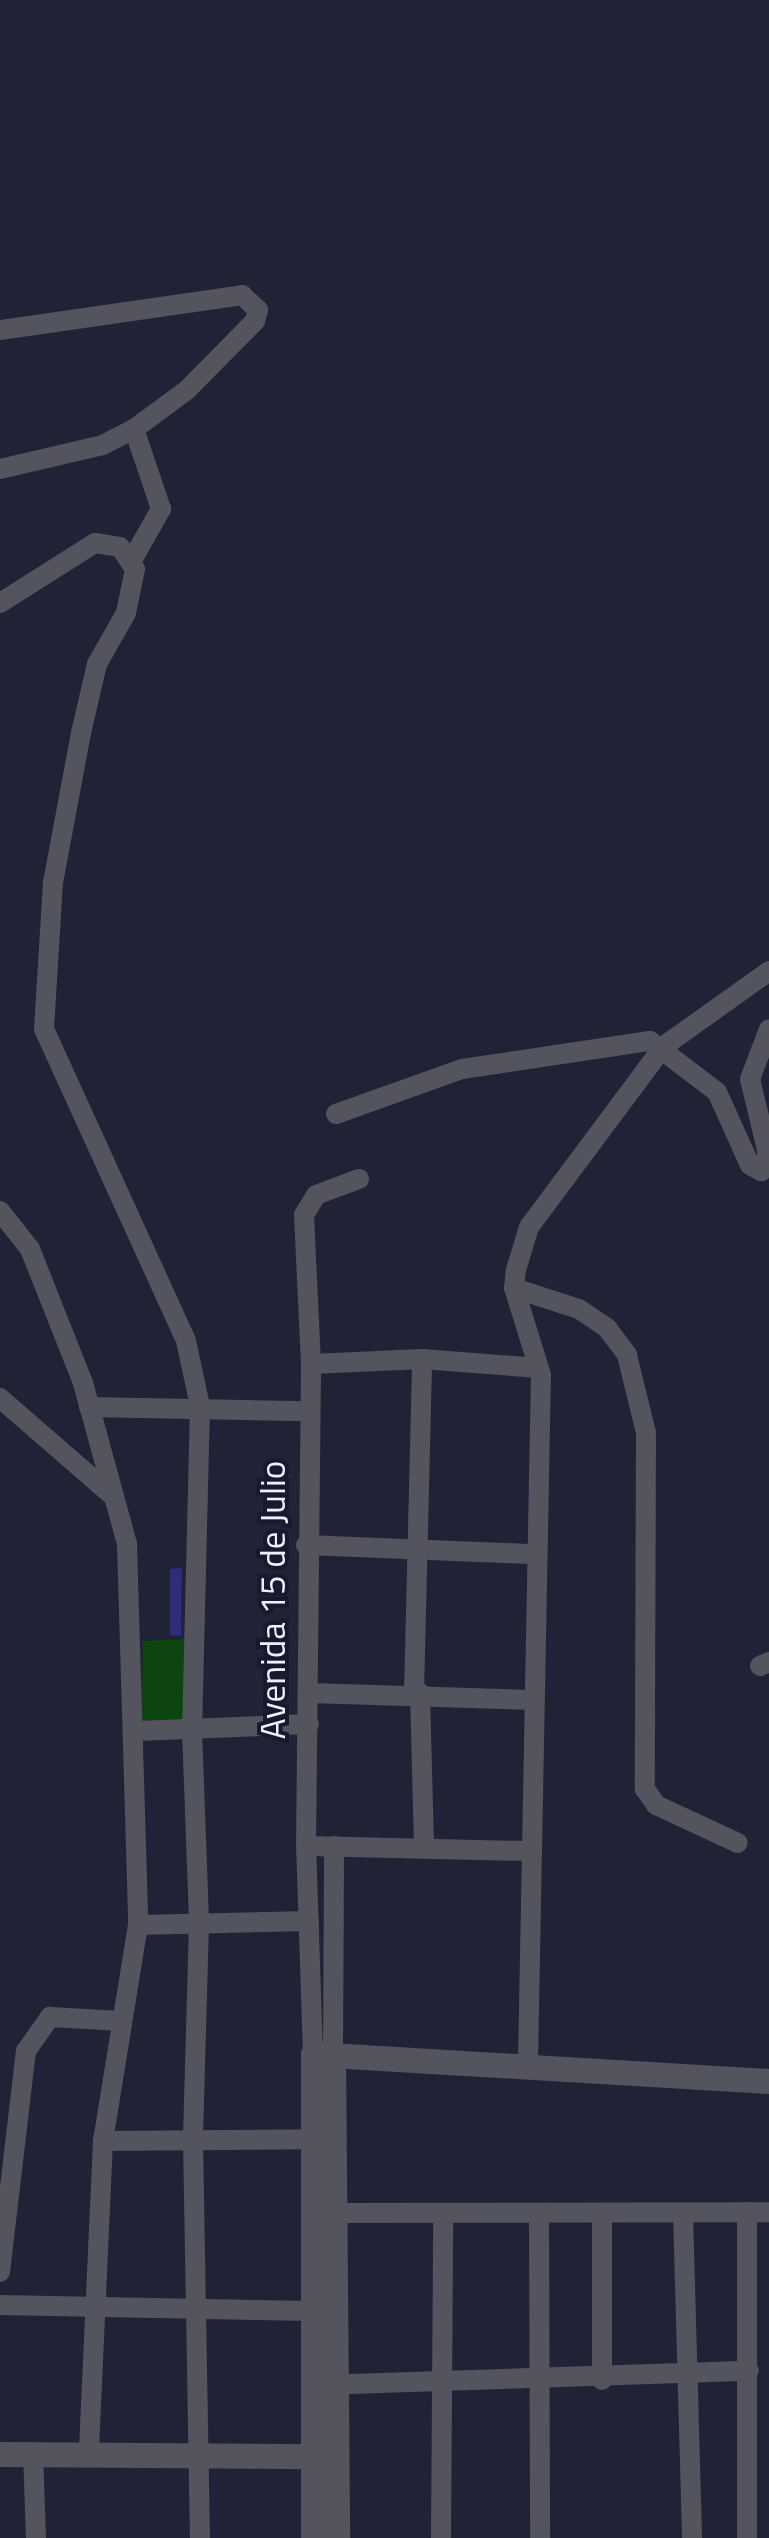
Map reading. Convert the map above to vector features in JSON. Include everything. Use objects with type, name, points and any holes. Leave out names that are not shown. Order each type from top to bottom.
[{"type":"street","points":[[0,330],[242,295],[253,300],[256,321],[187,390],[134,428],[103,445],[0,469]]},
{"type":"street","points":[[132,560],[161,509],[134,428]]},
{"type":"street","points":[[0,603],[94,542],[120,547],[132,560],[136,578],[126,612],[97,664],[53,882],[44,1029],[186,1341],[200,1406],[192,1730],[200,1924],[193,2140],[200,2309],[200,2538]]},
{"type":"street","points":[[528,2062],[539,1368],[514,1288],[530,1227],[664,1046],[769,971]]},
{"type":"street","points":[[336,1114],[462,1069],[642,1041],[664,1046],[718,1092],[750,1165],[761,1171],[768,1154],[750,1079],[769,1029]]},
{"type":"street","name":"Avenida 15 de Julio","points":[[338,2538],[314,2311],[324,2213],[313,2139],[323,2055],[309,1921],[306,1846],[310,1693],[306,1410],[311,1364],[304,1215],[316,1195],[359,1179]]},
{"type":"street","points":[[0,1211],[30,1248],[90,1407],[127,1544],[137,1732],[138,1925],[104,2141],[89,2450]]},
{"type":"street","points":[[514,1288],[592,1317],[627,1355],[646,1433],[644,1788],[656,1805],[738,1843]]},
{"type":"street","points":[[311,1364],[422,1359],[539,1368]]},
{"type":"street","points":[[422,1359],[417,1693],[424,1846]]},
{"type":"street","points":[[0,1398],[115,1498]]},
{"type":"street","points":[[90,1407],[306,1410]]},
{"type":"street","points":[[306,1545],[418,1546],[534,1554]]},
{"type":"street","points":[[310,1693],[417,1693],[533,1700]]},
{"type":"street","points":[[137,1732],[309,1724]]},
{"type":"street","points":[[306,1846],[532,1851]]},
{"type":"street","name":"Avenida 15 de Julio","points":[[313,2538],[312,2456],[322,2385],[323,2055],[334,1846]]},
{"type":"street","points":[[138,1925],[309,1921]]},
{"type":"street","points":[[0,2272],[26,2051],[50,2017],[121,2021]]},
{"type":"street","points":[[323,2055],[528,2062],[769,2081]]},
{"type":"street","points":[[104,2141],[313,2139]]},
{"type":"street","points":[[747,2212],[747,2538]]},
{"type":"street","points":[[324,2213],[769,2212]]},
{"type":"street","points":[[683,2213],[691,2376],[692,2538]]},
{"type":"street","points":[[441,2538],[438,2383],[444,2214]]},
{"type":"street","points":[[602,2214],[602,2380]]},
{"type":"street","points":[[539,2215],[540,2538]]},
{"type":"street","points":[[0,2304],[314,2311]]},
{"type":"street","points":[[322,2385],[602,2380],[749,2371]]},
{"type":"street","points":[[0,2454],[89,2450],[312,2456]]},
{"type":"street","points":[[34,2452],[36,2538]]},
{"type":"green space","points":[[187,1639],[185,1720],[141,1721],[143,1641]]},
{"type":"building","points":[[182,1568],[181,1636],[170,1635],[170,1569]]}]
